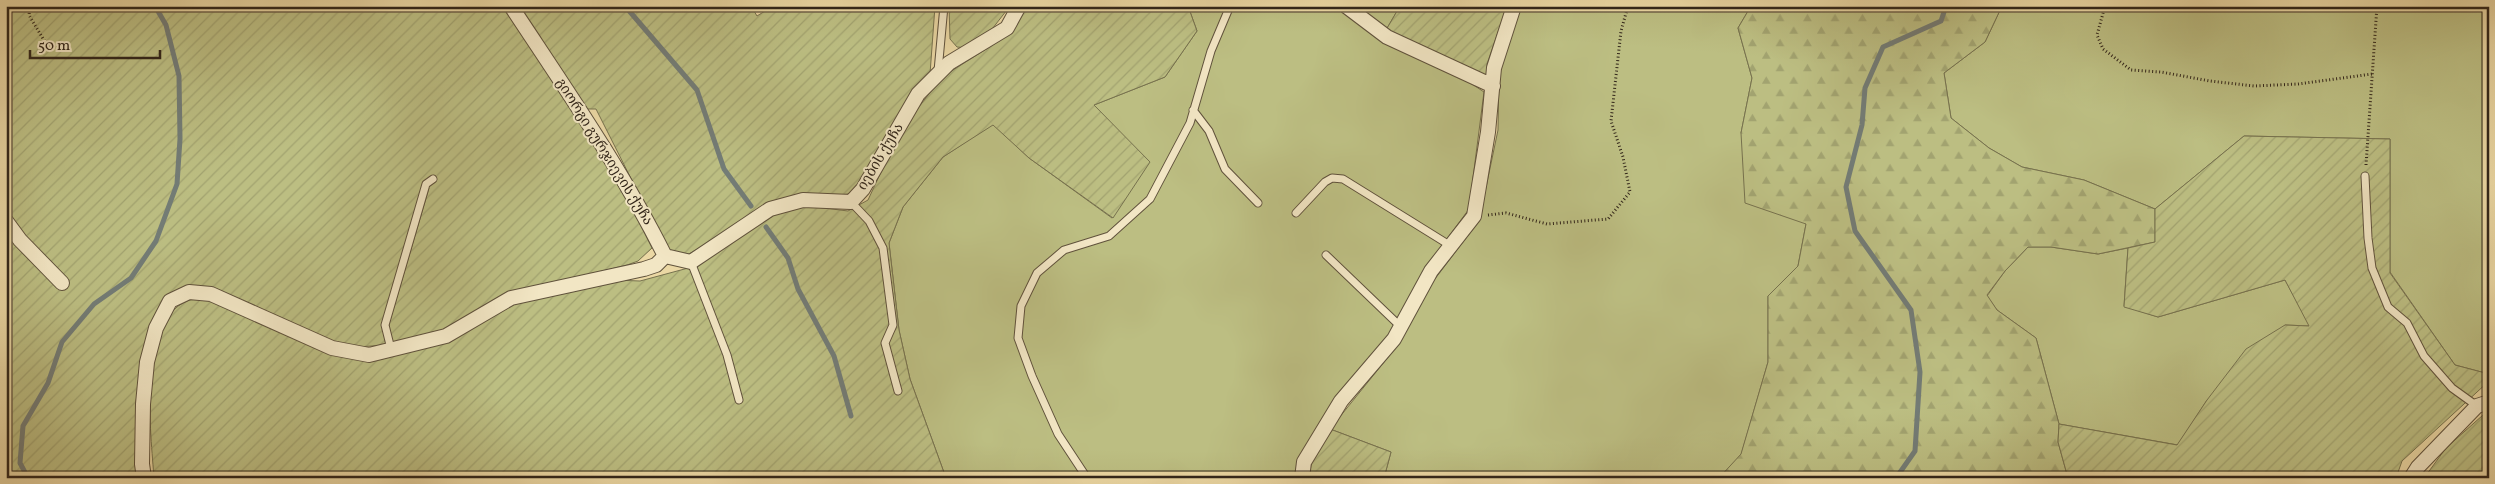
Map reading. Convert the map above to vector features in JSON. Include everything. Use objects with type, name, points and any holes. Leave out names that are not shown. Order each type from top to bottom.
[{"type":"street","name":"გიორგი გურჯიევის ქუჩა","points":[[511,6],[579,108],[639,205],[665,256]]},
{"type":"street","name":"იების ქუჩა","points":[[691,262],[770,209],[804,200],[850,202],[863,189],[918,94],[949,63],[1007,28],[1019,6]]},
{"type":"street","points":[[1346,6],[1387,37],[1493,86]]},
{"type":"street","points":[[1302,478],[1304,462],[1341,401],[1394,339],[1431,271],[1474,216],[1488,132],[1494,68],[1514,6]]},
{"type":"street","points":[[6,221],[20,240],[62,283]]},
{"type":"street","points":[[144,478],[142,464],[143,404],[147,362],[156,328],[170,301],[189,292],[211,294],[332,348],[369,355],[446,336],[512,298],[644,269],[656,265],[665,256],[691,262]]},
{"type":"street","points":[[2411,478],[2418,467],[2483,404]]},
{"type":"lane","points":[[938,74],[944,6]]},
{"type":"lane","points":[[1087,478],[1058,434],[1032,376],[1018,338],[1021,306],[1037,273],[1064,250],[1109,236],[1150,199],[1190,123],[1211,51],[1230,6]]},
{"type":"lane","points":[[1193,110],[1209,131],[1225,169],[1258,203]]},
{"type":"lane","points":[[2365,176],[2368,238],[2372,268],[2388,307],[2407,324],[2424,356],[2452,388],[2483,404]]},
{"type":"lane","points":[[1296,213],[1325,182],[1332,178],[1343,179],[1451,246]]},
{"type":"lane","points":[[391,349],[385,325],[426,184],[433,179]]},
{"type":"lane","points":[[850,202],[869,221],[883,248],[893,326],[885,343],[898,391]]},
{"type":"lane","points":[[1326,256],[1401,327]]},
{"type":"lane","points":[[691,262],[727,356],[739,400]]},
{"type":"path","points":[[30,6],[29,15],[48,47]]},
{"type":"path","points":[[1474,216],[1506,213],[1547,224],[1608,220],[1630,192],[1623,157],[1611,121],[1621,31],[1628,6]]},
{"type":"path","points":[[2105,6],[2096,35],[2103,49],[2131,70],[2254,86],[2298,84],[2372,74]]},
{"type":"path","points":[[2365,176],[2377,6]]},
{"type":"green space","points":[[6,6],[506,6],[584,126],[627,198],[652,248],[638,261],[627,265],[504,295],[442,332],[392,346],[389,324],[429,188],[423,183],[382,325],[386,345],[357,347],[329,343],[192,287],[167,295],[149,333],[136,401],[138,478],[6,478],[6,229],[22,236],[6,213]]},
{"type":"green space","points":[[518,6],[751,6],[757,16],[773,6],[935,6],[930,74],[866,179],[850,194],[783,199],[689,254],[679,254],[667,250],[596,109],[585,109]]},
{"type":"green space","points":[[949,6],[1010,6],[989,33],[968,48],[957,47],[950,39]]},
{"type":"green space","points":[[1025,6],[1188,6],[1197,31],[1165,77],[1094,105],[1150,162],[1113,218],[1029,158],[993,125],[943,157],[903,207],[889,243],[899,330],[910,379],[946,478],[154,478],[150,409],[154,355],[160,331],[171,313],[187,301],[196,299],[213,300],[364,361],[382,359],[451,340],[516,302],[614,280],[640,281],[692,267],[776,214],[808,206],[848,211],[868,200],[887,159],[918,108],[942,77],[1010,34]]},
{"type":"green space","points":[[1188,6],[1336,6],[1390,46],[1454,72],[1484,92],[1469,209],[1424,270],[1390,333],[1335,398],[1297,463],[1295,478],[946,478],[910,379],[899,330],[889,243],[903,207],[943,157],[993,124],[1029,158],[1112,218],[1094,105],[1165,77],[1197,31]]},
{"type":"green space","points":[[1353,6],[1400,6],[1386,30]]},
{"type":"green space","points":[[1400,6],[1507,6],[1487,64],[1488,80],[1386,30]]},
{"type":"green space","points":[[1520,6],[1751,6],[1738,28],[1752,78],[1741,133],[1806,224],[1798,266],[1768,296],[1768,362],[1741,455],[1719,478],[1384,478],[1391,452],[1330,429],[1393,351],[1425,292],[1479,221],[1498,130],[1499,71]]},
{"type":"green space","points":[[1751,6],[2002,6],[1985,42],[1944,73],[1951,118],[1989,148],[2022,167],[2084,180],[2155,209],[2155,242],[2098,254],[2051,247],[2028,247],[2005,271],[1987,295],[1997,310],[2036,338],[2059,424],[2058,442],[2068,478],[1719,478],[1741,454],[1768,362],[1768,296],[1798,266],[1806,224],[1745,203],[1741,133],[1752,78],[1738,28]]},
{"type":"green space","points":[[2002,6],[2489,6],[2489,374],[2455,365],[2390,272],[2390,139],[2244,136],[2155,209],[2084,180],[2022,167],[1989,148],[1951,118],[1944,73],[1985,42]]},
{"type":"green space","points":[[2244,136],[2390,139],[2390,273],[2455,365],[2489,374],[2489,381],[2402,461],[2396,478],[2068,478],[2058,442],[2059,424],[2177,445],[2207,400],[2246,349],[2285,325],[2309,326],[2285,280],[2158,317],[2124,307],[2128,248],[2155,242],[2155,209]]},
{"type":"green space","points":[[2028,247],[2051,247],[2098,254],[2128,248],[2124,306],[2158,317],[2285,280],[2310,326],[2285,325],[2207,400],[2178,445],[2059,424],[2036,338],[1997,310],[1987,296],[2005,271]]},
{"type":"green space","points":[[2489,413],[2489,478],[2424,478],[2446,448],[2483,415]]},
{"type":"green space","points":[[1330,429],[1391,452],[1384,478],[1309,478],[1312,459]]},
{"type":"waterway","points":[[28,478],[20,463],[23,426],[48,383],[62,342],[94,304],[131,278],[156,241],[177,184],[180,139],[179,76],[166,25],[155,6]]},
{"type":"waterway","points":[[625,6],[697,90],[724,169],[751,206]]},
{"type":"waterway","points":[[1896,478],[1915,451],[1920,372],[1911,310],[1855,231],[1846,187],[1862,125],[1865,88],[1883,47],[1941,21],[1946,6]]},
{"type":"waterway","points":[[766,227],[788,258],[798,289],[834,356],[851,416]]}]
